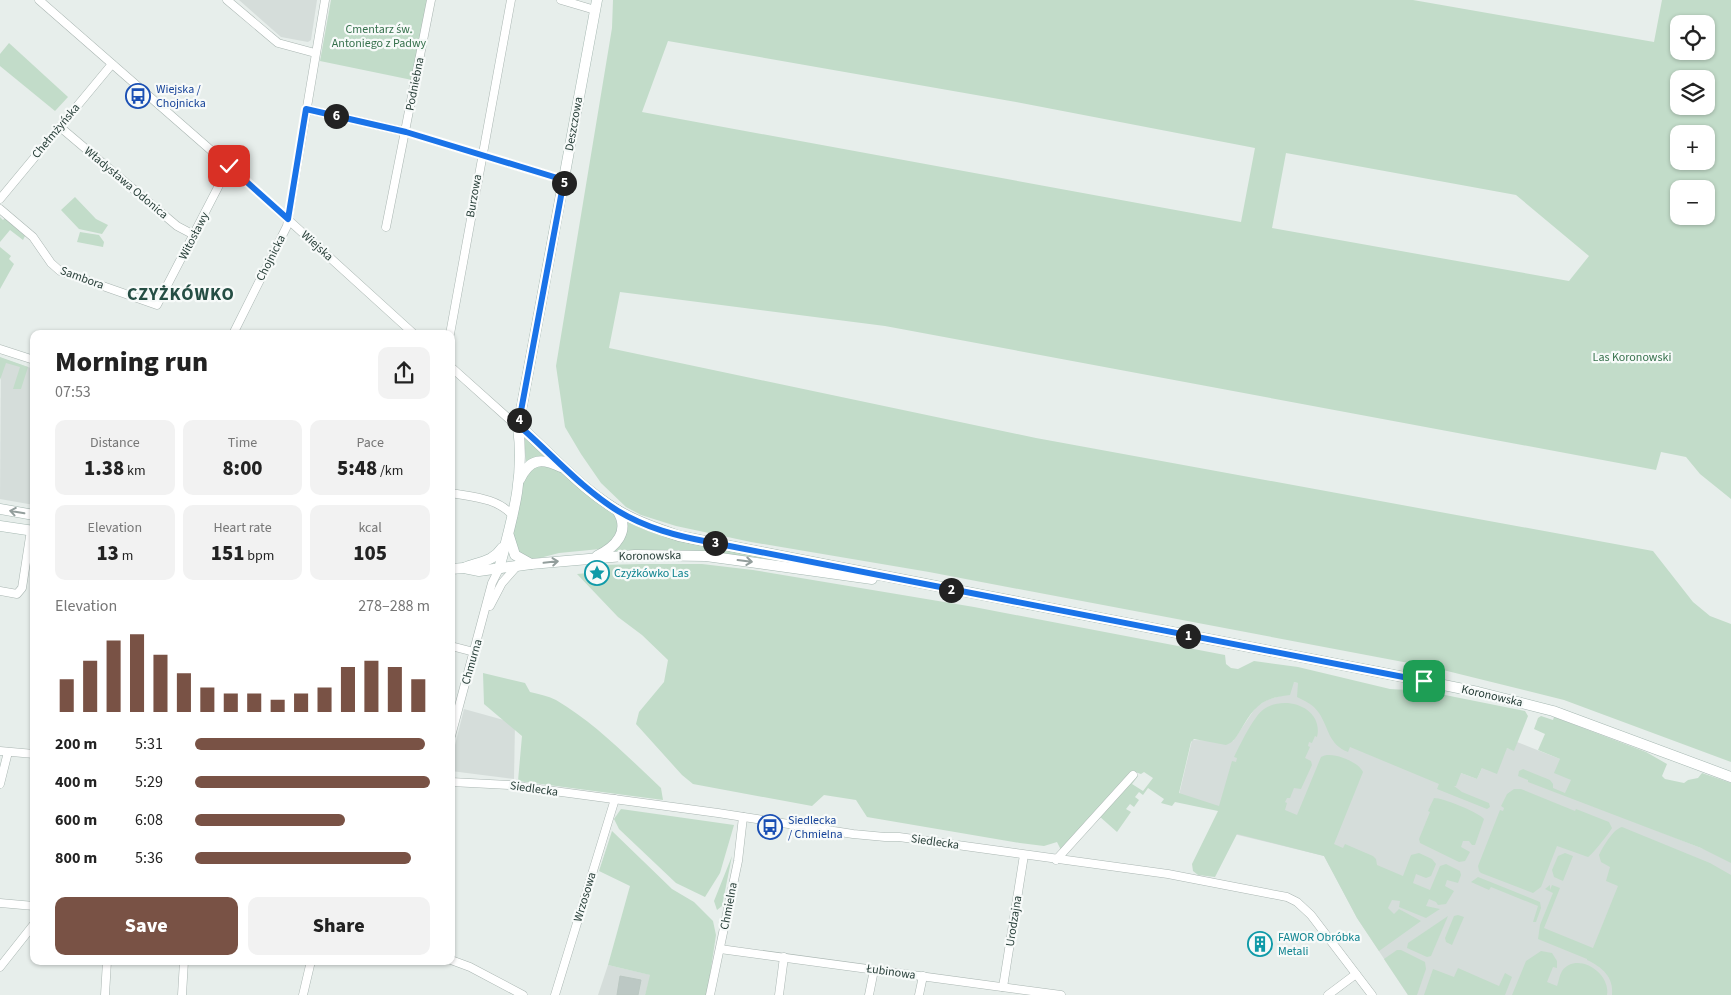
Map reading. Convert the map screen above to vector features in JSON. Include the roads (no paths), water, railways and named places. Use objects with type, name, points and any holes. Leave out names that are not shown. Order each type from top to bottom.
[{"type":"main road","name":"Deszczowa","points":[[507,538],[520,480],[521,455],[518,427],[596,5]]},
{"type":"main road","name":"Koronowska","points":[[518,427],[525,431],[566,470],[617,510],[641,523],[680,536],[1414,679],[1524,703],[1594,725],[1731,777]]},
{"type":"main road","points":[[520,480],[526,469],[538,461],[549,461],[566,470]]},
{"type":"main road","points":[[0,509],[30,514]]},
{"type":"main road","points":[[592,558],[610,549],[619,540],[623,526],[617,510]]},
{"type":"main road","points":[[0,526],[30,531]]},
{"type":"main road","points":[[507,538],[515,555],[531,564]]},
{"type":"main road","points":[[455,569],[464,568],[494,558],[507,538]]},
{"type":"main road","name":"Chmurna","points":[[499,569],[507,538]]},
{"type":"main road","name":"Koronowska","points":[[464,568],[478,572],[592,558],[635,555],[706,556],[920,584]]},
{"type":"street","name":"Wiejska","points":[[39,0],[229,166],[410,330]]},
{"type":"street","points":[[227,0],[278,43],[315,53]]},
{"type":"street","name":"Chojnicka","points":[[235,330],[284,233],[288,219],[325,0]]},
{"type":"street","name":"Podniebna","points":[[386,227],[431,0]]},
{"type":"street","name":"Burzowa","points":[[451,330],[511,0]]},
{"type":"street","points":[[561,0],[596,5]]},
{"type":"street","name":"Chełmżyńska","points":[[0,199],[112,64]]},
{"type":"street","points":[[306,109],[406,132],[564,180]]},
{"type":"street","name":"Władysława Odonica","points":[[60,127],[176,226],[194,235]]},
{"type":"street","name":"Witosławy","points":[[158,305],[229,166]]},
{"type":"street","name":"Sambora","points":[[0,209],[33,237],[51,263],[60,271],[158,305]]},
{"type":"street","points":[[0,348],[30,359]]},
{"type":"street","points":[[455,371],[518,427]]},
{"type":"street","points":[[455,494],[489,500],[503,506],[513,516]]},
{"type":"street","points":[[0,591],[17,594],[22,588],[30,542]]},
{"type":"street","name":"Chmurna","points":[[484,617],[500,586],[517,566]]},
{"type":"street","name":"Chmurna","points":[[455,721],[492,583],[499,569]]},
{"type":"street","points":[[455,647],[474,652]]},
{"type":"street","points":[[0,784],[4,752],[30,754]]},
{"type":"street","points":[[1056,860],[1133,775]]},
{"type":"street","name":"Siedlecka","points":[[455,782],[509,785],[854,834],[899,837],[1180,876],[1287,897],[1297,902],[1311,914],[1372,995]]},
{"type":"street","name":"Wrzosowa","points":[[555,995],[615,799]]},
{"type":"street","name":"Chmielna","points":[[710,995],[738,861],[743,817]]},
{"type":"street","name":"Urodzajna","points":[[1003,987],[1024,855]]},
{"type":"street","points":[[0,904],[30,906]]},
{"type":"street","points":[[0,967],[30,929]]},
{"type":"street","name":"Łubinowa","points":[[720,949],[1061,995]]},
{"type":"street","points":[[779,995],[784,957]]},
{"type":"street","points":[[455,961],[470,967],[523,995]]},
{"type":"street","points":[[105,995],[107,965]]},
{"type":"street","points":[[182,995],[184,965]]},
{"type":"street","points":[[303,995],[310,965]]},
{"type":"street","points":[[869,995],[874,970]]},
{"type":"street","points":[[1328,995],[1356,974]]},
{"type":"street","points":[[919,995],[923,976]]},
{"type":"place","name":"Wiejska / Chojnicka","points":[[138,96]]},
{"type":"place","name":"Czyżkówko Las","points":[[597,573]]},
{"type":"place","name":"Siedlecka / Chmielna","points":[[770,827]]},
{"type":"place","name":"FAWOR Obróbka Metali","points":[[1260,944]]},
{"type":"district","name":"CZYŻKÓWKO","points":[[181,294]]},
{"type":"park label","name":"Cmentarz św. Antoniego z Padwy","points":[[379,36]]},
{"type":"park label","name":"Las Koronowski","points":[[1632,357]]}]
